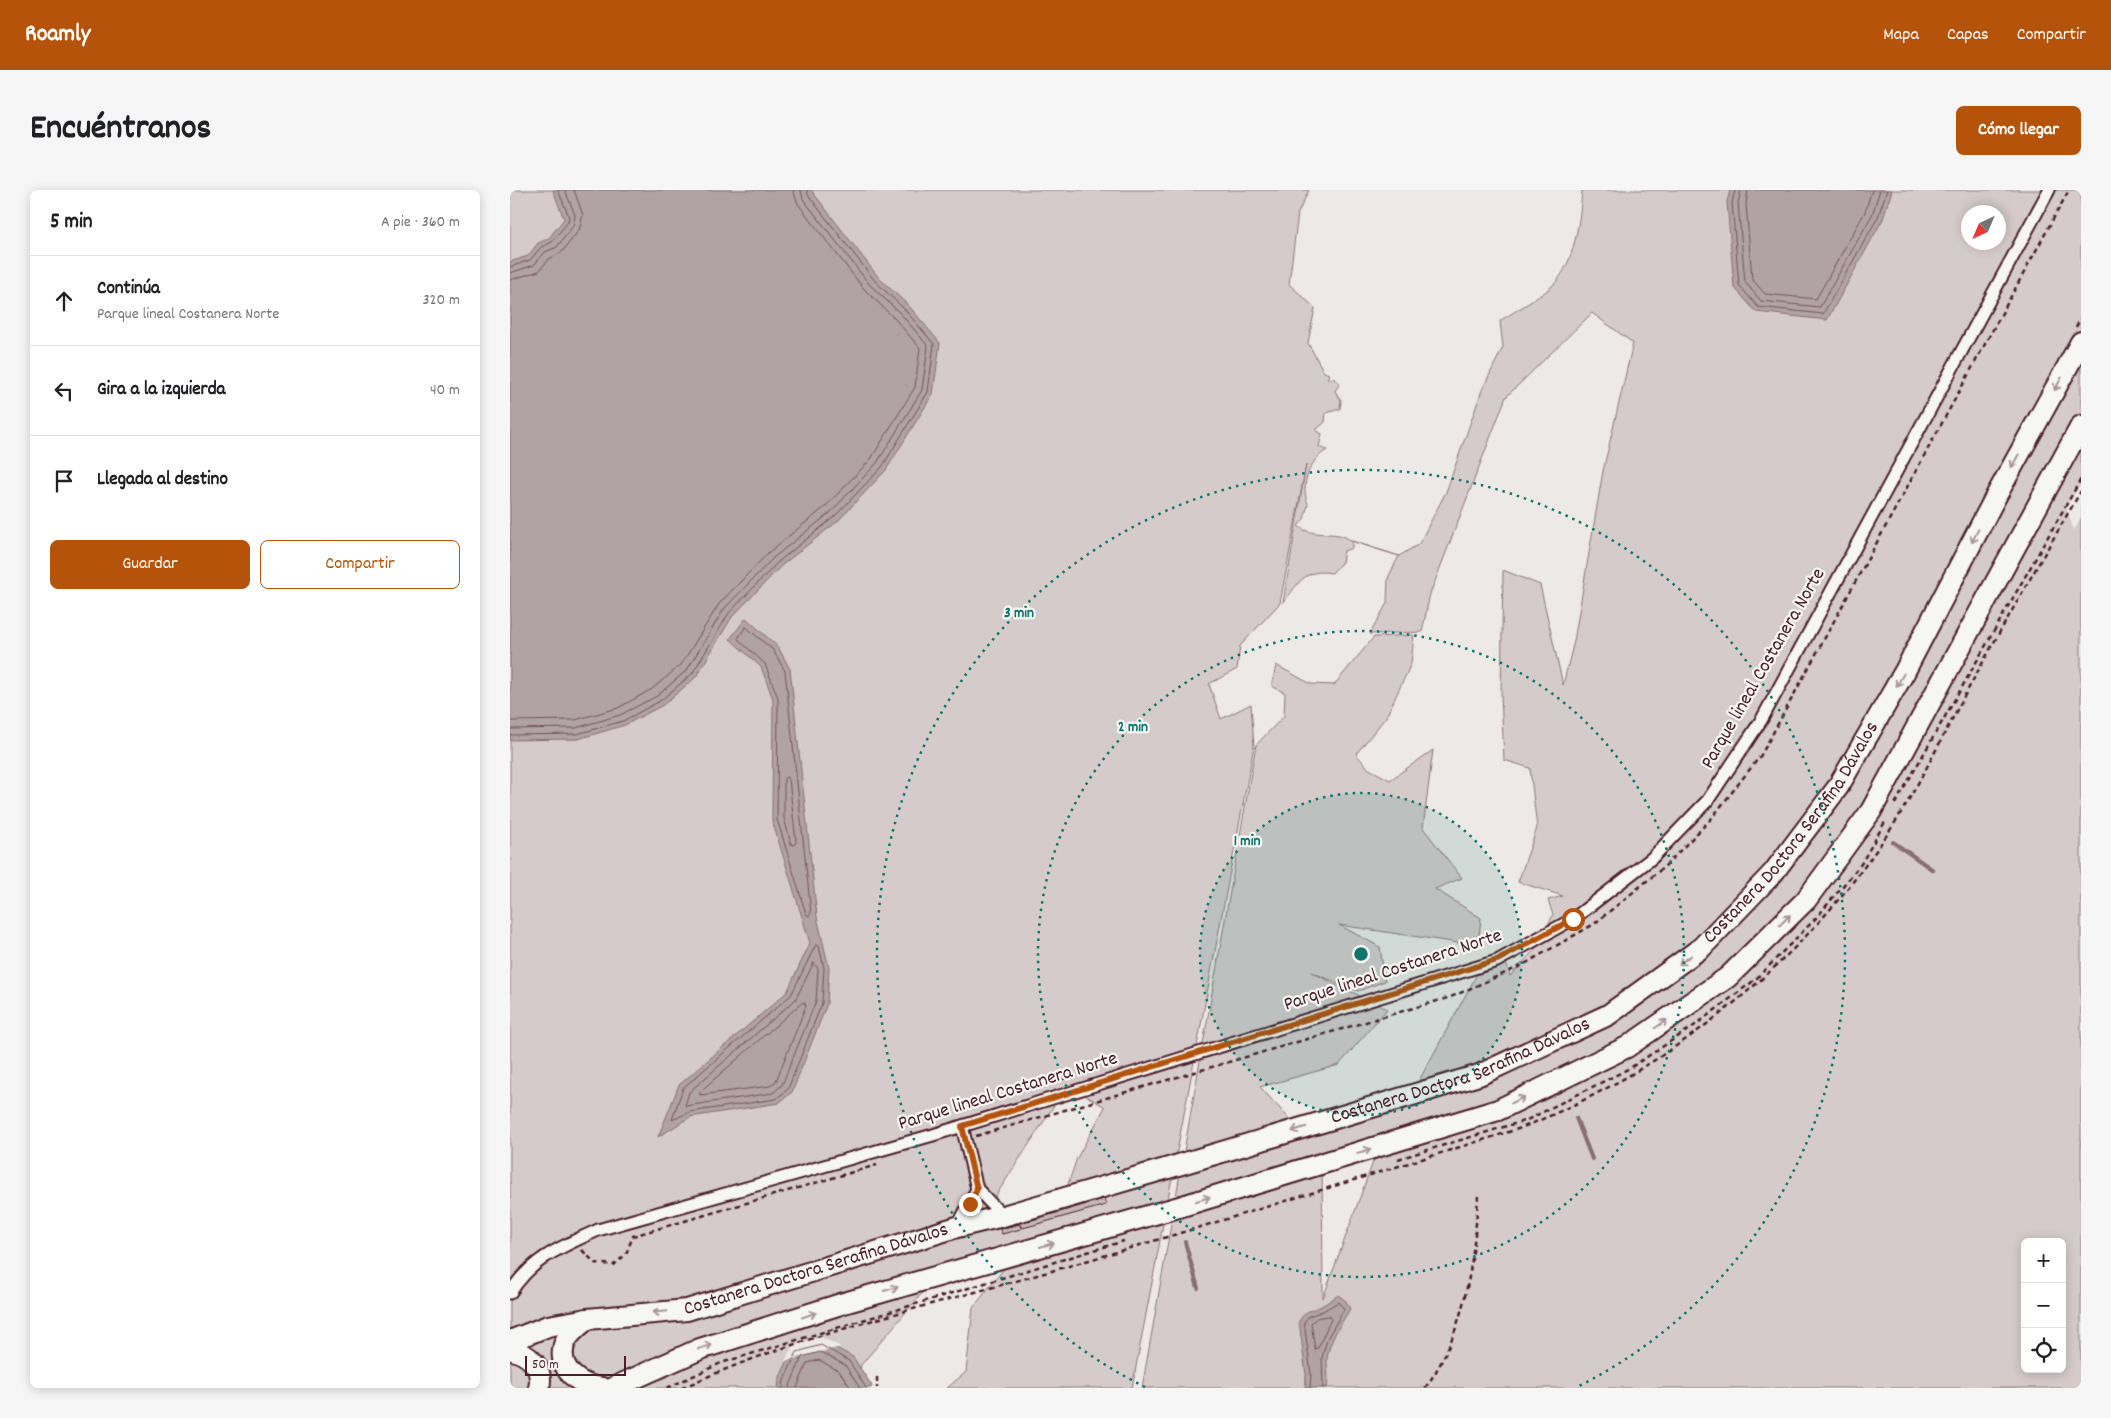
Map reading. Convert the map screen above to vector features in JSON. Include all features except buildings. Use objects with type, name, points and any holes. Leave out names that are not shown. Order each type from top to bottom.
[{"type":"highway","name":"Costanera Doctora Serafina Dávalos","points":[[510,1340],[548,1326],[587,1319],[687,1310],[758,1289],[957,1227],[1003,1216],[1479,1075],[1608,1015],[1701,948],[1773,873],[1838,787],[1905,671],[1998,493],[2081,342]]},
{"type":"highway","name":"Costanera Doctora Serafina Dávalos","points":[[613,1388],[700,1349],[776,1336],[844,1303],[1179,1207],[1498,1110],[1628,1047],[1728,977],[1806,900],[1870,811],[2081,426]]},
{"type":"highway","points":[[587,1319],[573,1331],[564,1344],[563,1359],[568,1372],[578,1380],[591,1387],[602,1388]]},
{"type":"highway","points":[[510,1349],[520,1352],[531,1359],[537,1367],[540,1382],[539,1388]]},
{"type":"street","name":"Parque lineal Costanera Norte","points":[[510,1293],[520,1278],[545,1255],[598,1230],[962,1126],[1497,960],[1573,919],[1652,858],[1708,800],[1762,718],[2049,190]]},
{"type":"street","points":[[962,1126],[977,1189],[1003,1216]]},
{"type":"street","points":[[957,1227],[977,1189]]},
{"type":"path","points":[[964,1140],[1451,996],[1521,966],[1594,924],[1664,867],[1711,819],[1761,755],[2068,190]]},
{"type":"path","points":[[1895,805],[2081,479]]},
{"type":"path","points":[[2059,529],[2081,491]]},
{"type":"path","points":[[1395,1160],[1527,1120],[1630,1068],[1694,1026],[1756,979],[1817,917],[1861,864],[1890,814]]},
{"type":"path","points":[[577,1240],[581,1248],[595,1263],[608,1266],[614,1265],[626,1254],[633,1236],[879,1164]]},
{"type":"path","points":[[1425,1388],[1444,1355],[1464,1306],[1476,1232],[1478,1196]]},
{"type":"path","points":[[667,1388],[721,1364],[776,1336],[851,1323],[1130,1240]]},
{"type":"path","points":[[682,1388],[733,1364],[858,1326]]},
{"type":"path","points":[[877,1377],[877,1388]]},
{"type":"shaded area","points":[[510,190],[1309,190],[1298,213],[1289,284],[1315,308],[1308,343],[1324,372],[1329,374],[1327,380],[1333,378],[1340,383],[1335,391],[1341,400],[1340,409],[1326,413],[1325,422],[1316,430],[1322,434],[1319,447],[1327,450],[1315,460],[1308,474],[1305,489],[1308,504],[1304,519],[1298,526],[1312,532],[1345,537],[1352,541],[1352,548],[1344,551],[1342,562],[1332,573],[1323,572],[1308,575],[1298,583],[1283,603],[1306,465],[1280,603],[1240,646],[1237,669],[1209,684],[1221,719],[1251,704],[1254,746],[1132,1388],[947,1388],[966,1372],[973,1308],[1005,1267],[946,1265],[861,1365],[858,1388],[510,1388]],"holes":[[[1085,1095],[1105,1107],[1077,1158],[1060,1208],[971,1234],[1055,1104]]]},
{"type":"shaded area","points":[[1582,190],[2081,190],[2081,1388],[1142,1388],[1256,745],[1284,716],[1285,693],[1272,686],[1276,665],[1311,684],[1334,685],[1374,637],[1414,635],[1411,664],[1386,717],[1356,754],[1369,769],[1390,780],[1433,750],[1423,828],[1462,878],[1435,889],[1481,918],[1478,946],[1339,925],[1380,947],[1385,981],[1358,991],[1311,972],[1387,1009],[1339,1065],[1260,1087],[1306,1137],[1404,1108],[1482,965],[1503,953],[1510,976],[1536,948],[1553,915],[1548,900],[1563,896],[1518,882],[1537,828],[1530,768],[1504,760],[1501,694],[1503,570],[1540,585],[1563,685],[1574,641],[1603,471],[1633,343],[1592,313],[1506,397],[1430,594],[1422,632],[1370,634],[1387,603],[1388,578],[1399,556],[1419,544],[1446,492],[1482,390],[1503,347],[1500,321],[1551,287],[1566,267],[1578,228]],"holes":[[[1389,1135],[1373,1162],[1323,1298],[1322,1154]]]},
{"type":"water","points":[[553,190],[811,190],[879,278],[909,306],[940,343],[933,394],[886,470],[838,521],[782,565],[732,617],[696,677],[663,705],[625,725],[578,739],[510,740],[510,262],[528,256],[538,243],[548,239],[564,219]]},
{"type":"water","points":[[1730,190],[1892,190],[1883,219],[1827,320],[1756,312],[1734,287],[1727,202]]},
{"type":"water","points":[[746,618],[778,647],[790,669],[817,917],[829,968],[827,1004],[792,1092],[779,1103],[690,1117],[658,1137],[679,1085],[787,992],[810,943],[772,820],[773,699],[761,667],[730,639]]},
{"type":"water","points":[[1338,1295],[1346,1301],[1350,1309],[1336,1333],[1328,1353],[1327,1388],[1305,1388],[1306,1375],[1299,1321],[1308,1312]]},
{"type":"water","points":[[822,1340],[853,1357],[872,1386],[871,1388],[778,1388],[779,1379],[794,1347]]},
{"type":"pier","points":[[2081,484],[2081,517],[2074,531],[2066,507]]},
{"type":"pier","points":[[821,1337],[841,1347],[785,1361],[793,1345]]},
{"type":"waterway","points":[[1893,842],[1933,870]]},
{"type":"waterway","points":[[1576,1118],[1592,1159]]},
{"type":"waterway","points":[[1185,1242],[1198,1288]]},
{"type":"route","points":[[970,1204],[977,1189],[962,1126],[1497,960],[1573,919]]}]
